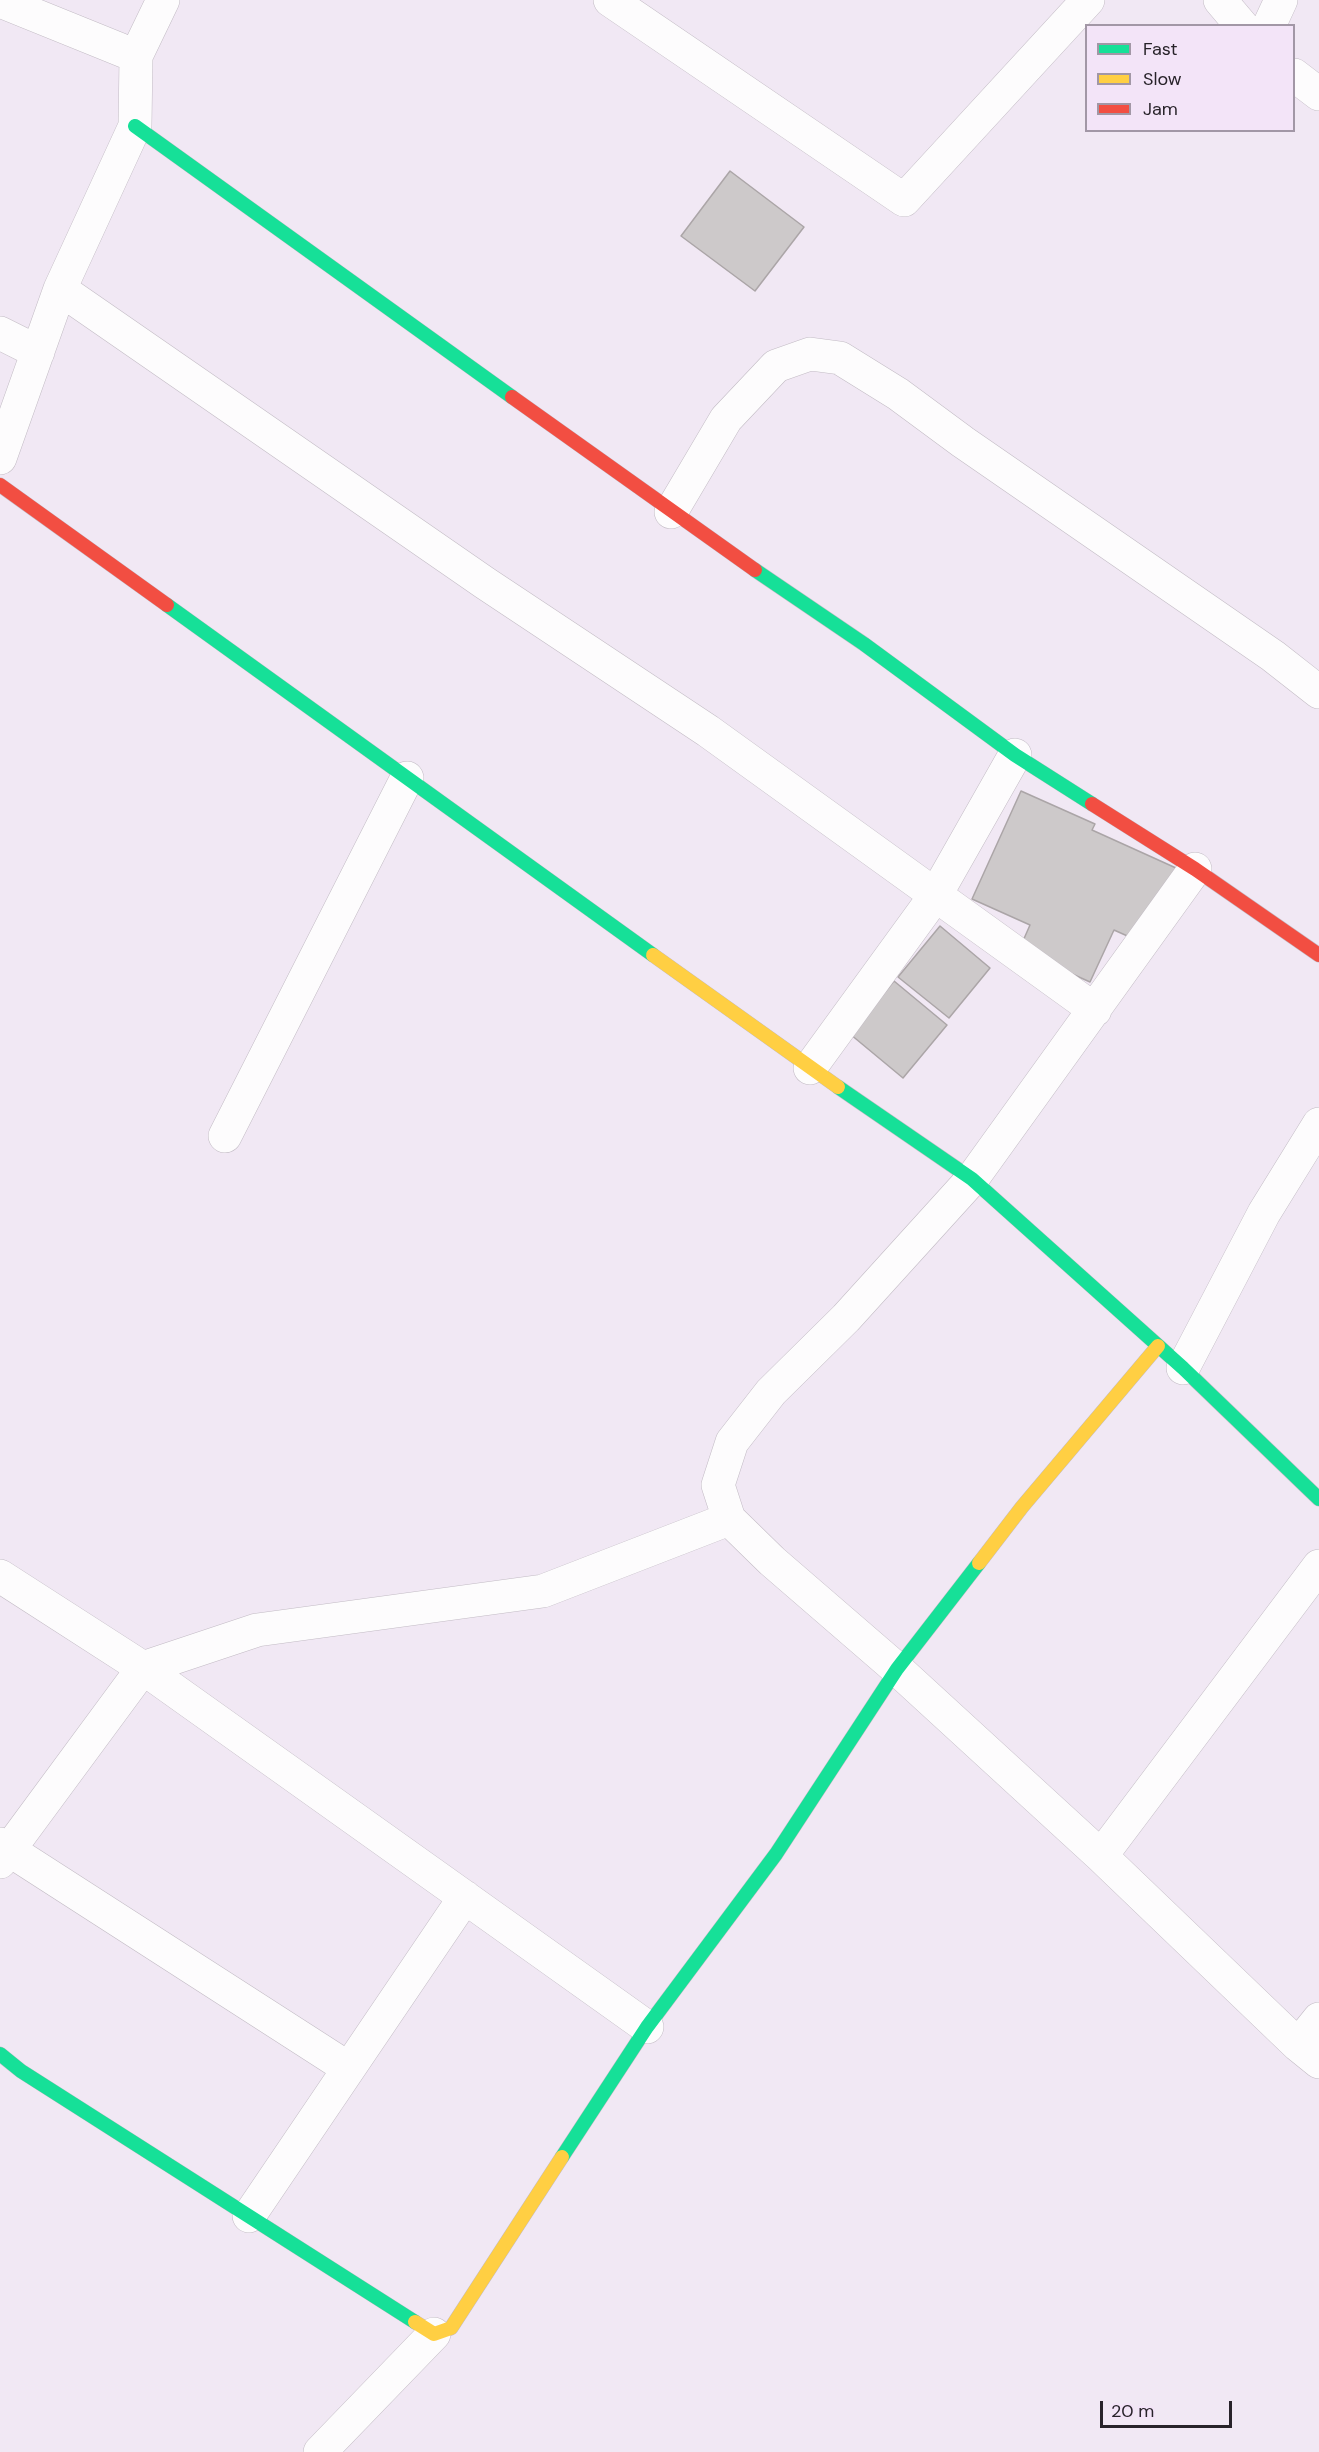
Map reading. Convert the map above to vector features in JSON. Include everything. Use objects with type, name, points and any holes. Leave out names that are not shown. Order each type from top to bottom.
[{"type":"street","points":[[0,458],[60,289],[135,126],[136,56],[163,0]]},
{"type":"street","points":[[610,0],[904,200],[1088,0]]},
{"type":"street","points":[[1220,0],[1240,24]]},
{"type":"street","points":[[1270,24],[1281,0]]},
{"type":"street","points":[[0,1],[136,56]]},
{"type":"street","points":[[1295,76],[1319,94]]},
{"type":"street","points":[[135,126],[671,512],[864,644],[1015,755],[1195,869],[1319,955]]},
{"type":"street","points":[[60,289],[485,583],[708,731],[1095,1010]]},
{"type":"street","points":[[0,333],[38,352]]},
{"type":"street","points":[[671,512],[726,418],[776,366],[810,354],[840,358],[898,394],[963,442],[1263,649],[1319,692]]},
{"type":"street","points":[[0,485],[810,1068],[972,1179],[1183,1368],[1319,1499]]},
{"type":"street","points":[[810,1068],[935,896],[1015,755]]},
{"type":"street","points":[[225,1136],[407,778]]},
{"type":"street","points":[[1195,869],[972,1179],[846,1318],[771,1392],[732,1442],[718,1485],[729,1520],[772,1561],[897,1669],[1101,1856],[1308,2054],[1319,2019]]},
{"type":"street","points":[[1183,1368],[1264,1213],[1319,1124]]},
{"type":"street","points":[[320,2452],[434,2334],[451,2328],[647,2027],[776,1854],[897,1669],[1023,1507],[1158,1346]]},
{"type":"street","points":[[348,2068],[3,1852],[143,1668],[257,1630],[543,1591],[729,1520]]},
{"type":"street","points":[[1101,1856],[1221,1693],[1319,1566]]},
{"type":"street","points":[[0,1576],[143,1668],[647,2027]]},
{"type":"street","points":[[249,2216],[465,1897]]},
{"type":"street","points":[[0,2054],[21,2071],[434,2334]]},
{"type":"building","points":[[730,171],[804,227],[755,291],[681,236]]},
{"type":"building","points":[[1021,791],[1095,824],[1092,830],[1176,868],[1143,943],[1114,930],[1090,982],[1019,950],[1030,925],[972,899]]},
{"type":"building","points":[[940,926],[990,968],[949,1018],[898,977]]},
{"type":"building","points":[[894,981],[947,1025],[903,1078],[850,1034]]},
{"type":"traffic: fast","points":[[135,126],[512,397]]},
{"type":"traffic: fast","points":[[755,570],[864,644],[1015,755],[1092,804]]},
{"type":"traffic: fast","points":[[167,605],[653,955]]},
{"type":"traffic: fast","points":[[838,1087],[972,1179],[1183,1368],[1319,1499]]},
{"type":"traffic: fast","points":[[562,2157],[647,2027],[776,1854],[897,1669],[979,1563]]},
{"type":"traffic: fast","points":[[0,2054],[21,2071],[415,2322]]},
{"type":"traffic: slow","points":[[653,955],[838,1087]]},
{"type":"traffic: slow","points":[[979,1563],[1022,1507],[1158,1346]]},
{"type":"traffic: slow","points":[[415,2322],[434,2334],[451,2328],[562,2157]]},
{"type":"traffic: jam","points":[[512,397],[755,570]]},
{"type":"traffic: jam","points":[[0,485],[167,605]]},
{"type":"traffic: jam","points":[[1092,804],[1195,869],[1319,955]]}]
